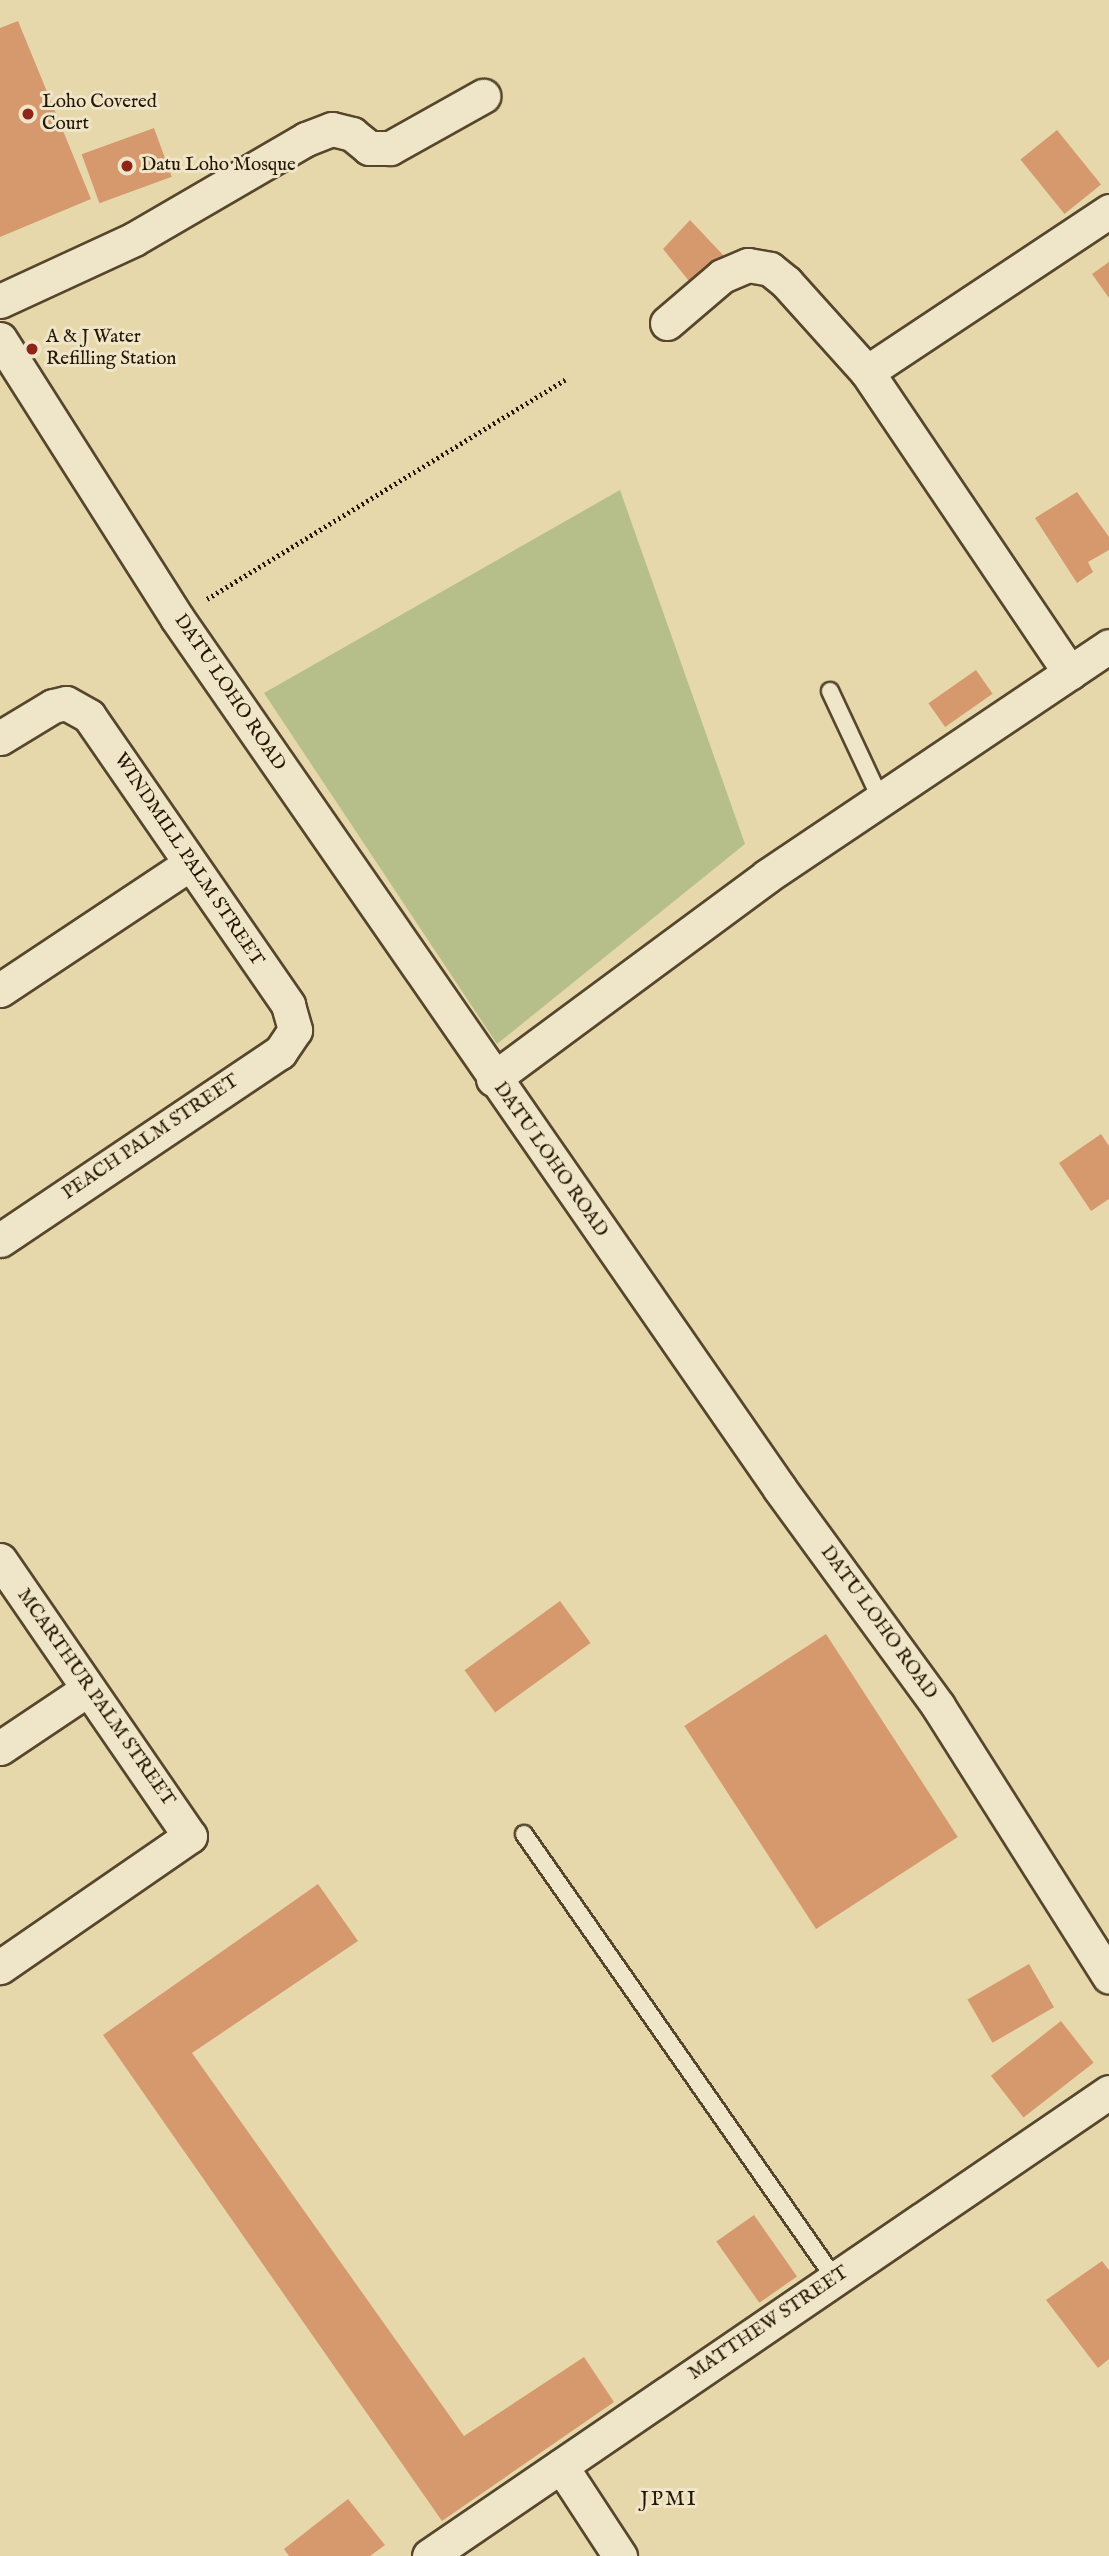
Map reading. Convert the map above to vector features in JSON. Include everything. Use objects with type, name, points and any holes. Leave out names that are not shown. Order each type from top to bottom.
[{"type":"street","points":[[0,301],[134,239],[306,138],[332,129],[352,134],[369,148],[390,148],[483,96]]},
{"type":"street","points":[[867,372],[1109,211]]},
{"type":"street","points":[[667,323],[722,276],[748,265],[770,269],[867,372],[1070,673]]},
{"type":"street","name":"DATU LOHO ROAD","points":[[0,339],[177,618],[493,1079],[938,1706],[1109,1976]]},
{"type":"street","points":[[493,1079],[767,876],[882,802],[1109,646]]},
{"type":"street","name":"WINDMILL PALM STREET","points":[[0,738],[44,710],[66,703],[89,716],[288,1005],[295,1030]]},
{"type":"street","points":[[0,990],[191,864]]},
{"type":"street","name":"PEACH PALM STREET","points":[[0,1240],[280,1052],[295,1030]]},
{"type":"street","name":"MCARTHUR PALM STREET","points":[[0,1560],[190,1836],[0,1967]]},
{"type":"street","points":[[0,1748],[88,1689]]},
{"type":"street","name":"MATTHEW STREET","points":[[429,2556],[1109,2092]]},
{"type":"street","points":[[561,2466],[620,2556]]},
{"type":"lane","points":[[830,691],[882,802]]},
{"type":"lane","points":[[524,1833],[835,2278]]},
{"type":"path","points":[[177,618],[565,380]]},
{"type":"green space","points":[[620,490],[745,844],[497,1044],[264,693]]},
{"type":"building","name":"Loho Covered Court","points":[[18,21],[91,199],[0,237],[0,28]]},
{"type":"building","name":"Datu Loho Mosque","points":[[154,128],[172,177],[99,203],[82,154]]},
{"type":"building","points":[[1057,130],[1101,184],[1065,214],[1020,160]]},
{"type":"building","points":[[690,220],[724,256],[689,281],[663,249]]},
{"type":"building","points":[[1109,262],[1109,298],[1092,274]]},
{"type":"building","points":[[1077,492],[1109,537],[1109,550],[1088,562],[1093,572],[1077,583],[1035,518]]},
{"type":"building","points":[[976,670],[993,694],[945,727],[928,703]]},
{"type":"building","points":[[1101,1134],[1109,1146],[1109,1199],[1091,1211],[1059,1163]]},
{"type":"building","points":[[560,1601],[591,1643],[495,1712],[465,1670]]},
{"type":"building","points":[[826,1634],[958,1837],[816,1929],[684,1726]]},
{"type":"building","points":[[318,1884],[358,1941],[192,2053],[464,2436],[584,2357],[614,2402],[442,2521],[103,2035]]},
{"type":"building","points":[[1029,1964],[1054,2007],[993,2043],[968,2000]]},
{"type":"building","points":[[1061,2021],[1094,2063],[1023,2118],[991,2076]]},
{"type":"building","points":[[754,2215],[797,2276],[759,2303],[716,2241]]},
{"type":"building","points":[[1102,2261],[1109,2270],[1109,2359],[1098,2368],[1046,2300]]},
{"type":"building","points":[[348,2499],[385,2545],[370,2556],[289,2556],[284,2549]]},
{"type":"place","name":"Loho Covered Court","points":[[28,114]]},
{"type":"place","name":"Datu Loho Mosque","points":[[127,166]]},
{"type":"place","name":"A & J Water Refilling Station","points":[[32,349]]},
{"type":"district","name":"JPMI","points":[[669,2500]]}]
